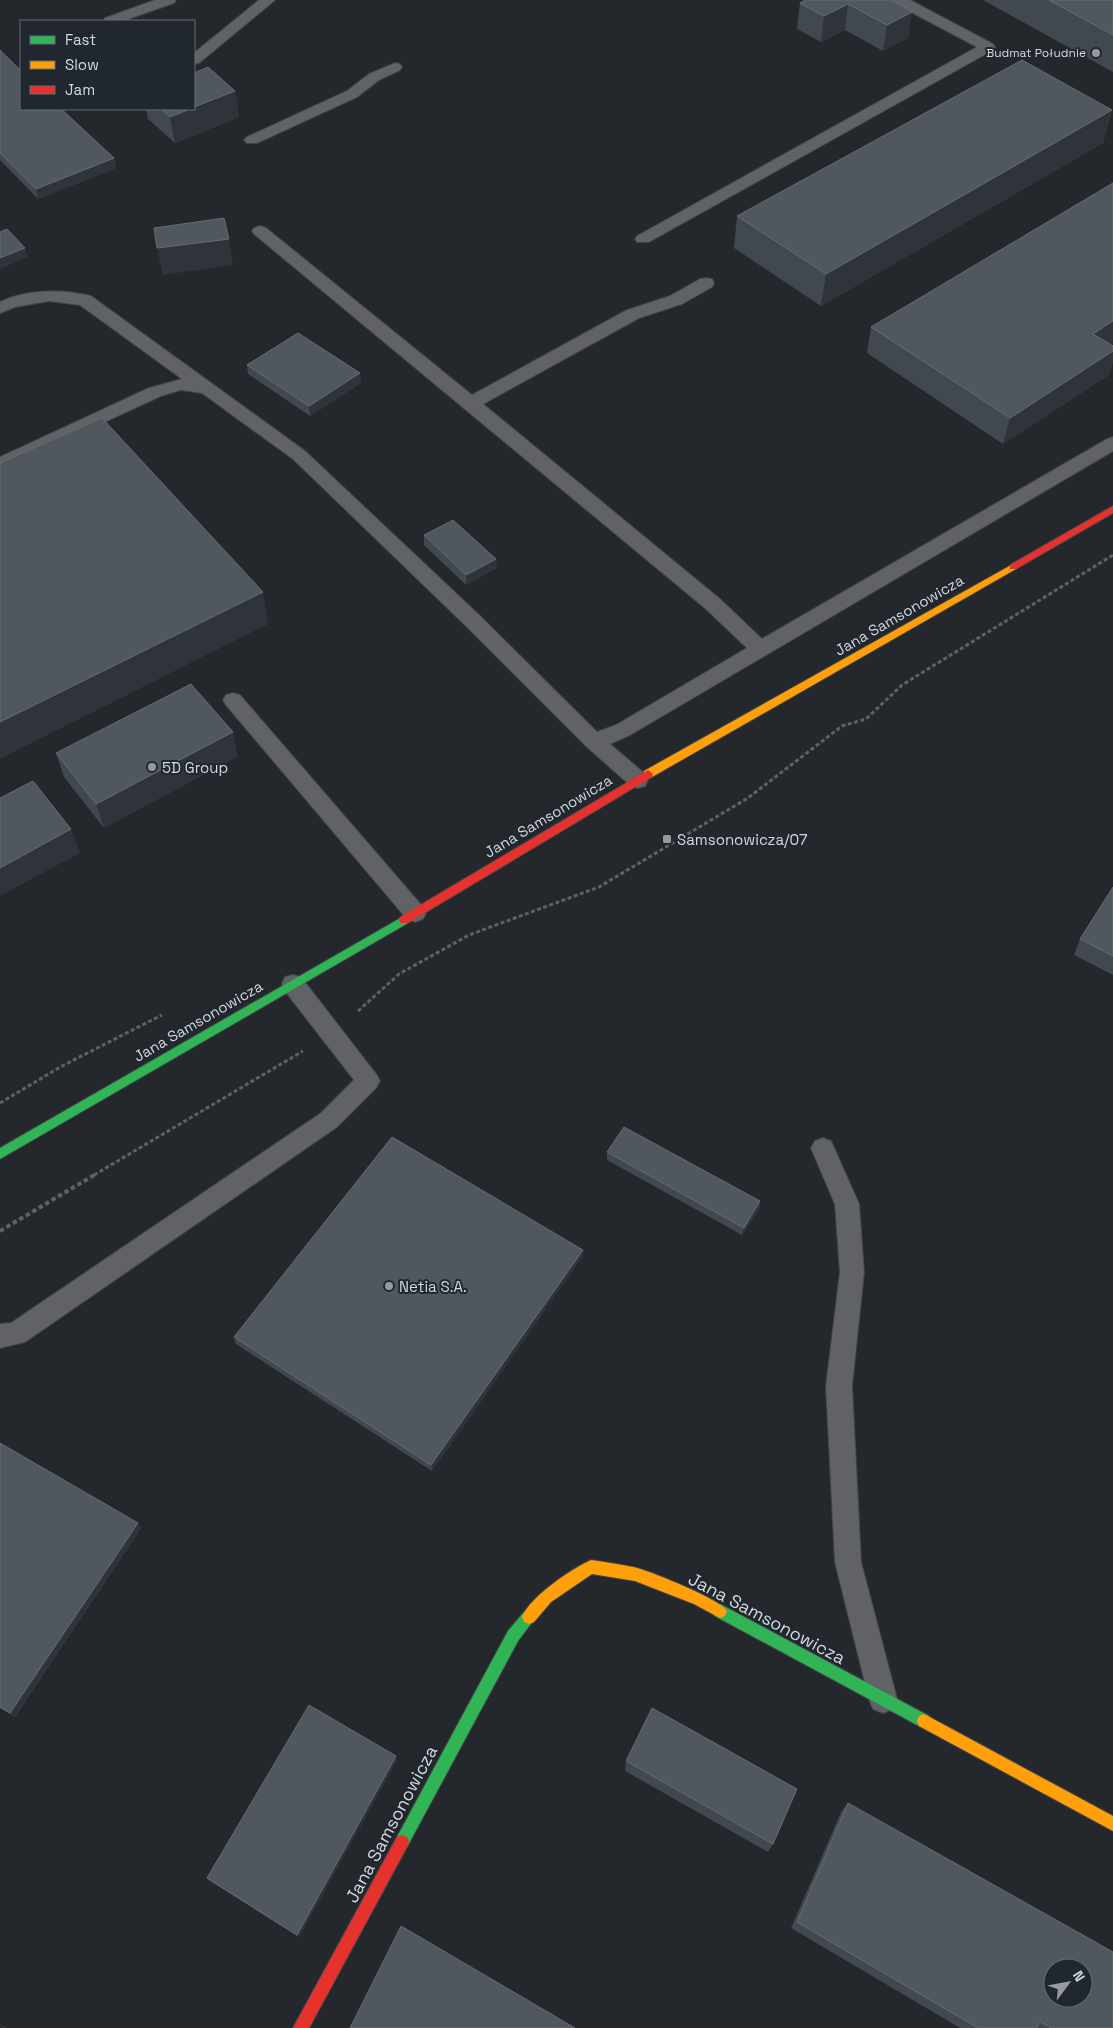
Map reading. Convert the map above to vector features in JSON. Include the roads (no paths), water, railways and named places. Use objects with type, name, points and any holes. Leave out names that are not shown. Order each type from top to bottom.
[{"type":"main road","name":"Jana Samsonowicza","points":[[0,1154],[415,913],[638,780],[950,604],[1113,508]]},
{"type":"main road","name":"Jana Samsonowicza","points":[[301,2028],[513,1636],[546,1597],[591,1567],[635,1574],[698,1599],[1113,1824]]},
{"type":"lane","points":[[113,20],[169,0]]},
{"type":"lane","points":[[195,59],[268,0]]},
{"type":"lane","points":[[642,239],[988,48],[899,0]]},
{"type":"lane","points":[[252,140],[352,94],[374,78],[395,68]]},
{"type":"lane","points":[[260,231],[713,604],[761,650]]},
{"type":"lane","points":[[471,403],[633,314],[676,300],[706,283]]},
{"type":"lane","points":[[0,308],[11,303],[49,296],[85,300],[299,455],[472,619],[594,742],[638,780]]},
{"type":"lane","points":[[0,464],[155,392],[180,384],[207,388]]},
{"type":"lane","points":[[594,742],[623,730],[1113,443]]},
{"type":"lane","points":[[233,700],[415,913]]},
{"type":"lane","points":[[0,1336],[16,1334],[329,1120],[368,1082],[293,984]]},
{"type":"lane","points":[[823,1148],[848,1204],[852,1272],[839,1386],[848,1562],[882,1699]]},
{"type":"place","name":"Budmat Południe","points":[[1096,53]]},
{"type":"place","name":"5D Group","points":[[152,767]]},
{"type":"place","name":"Samsonowicza/07","points":[[667,839]]},
{"type":"place","name":"Netia S.A.","points":[[389,1286]]}]
